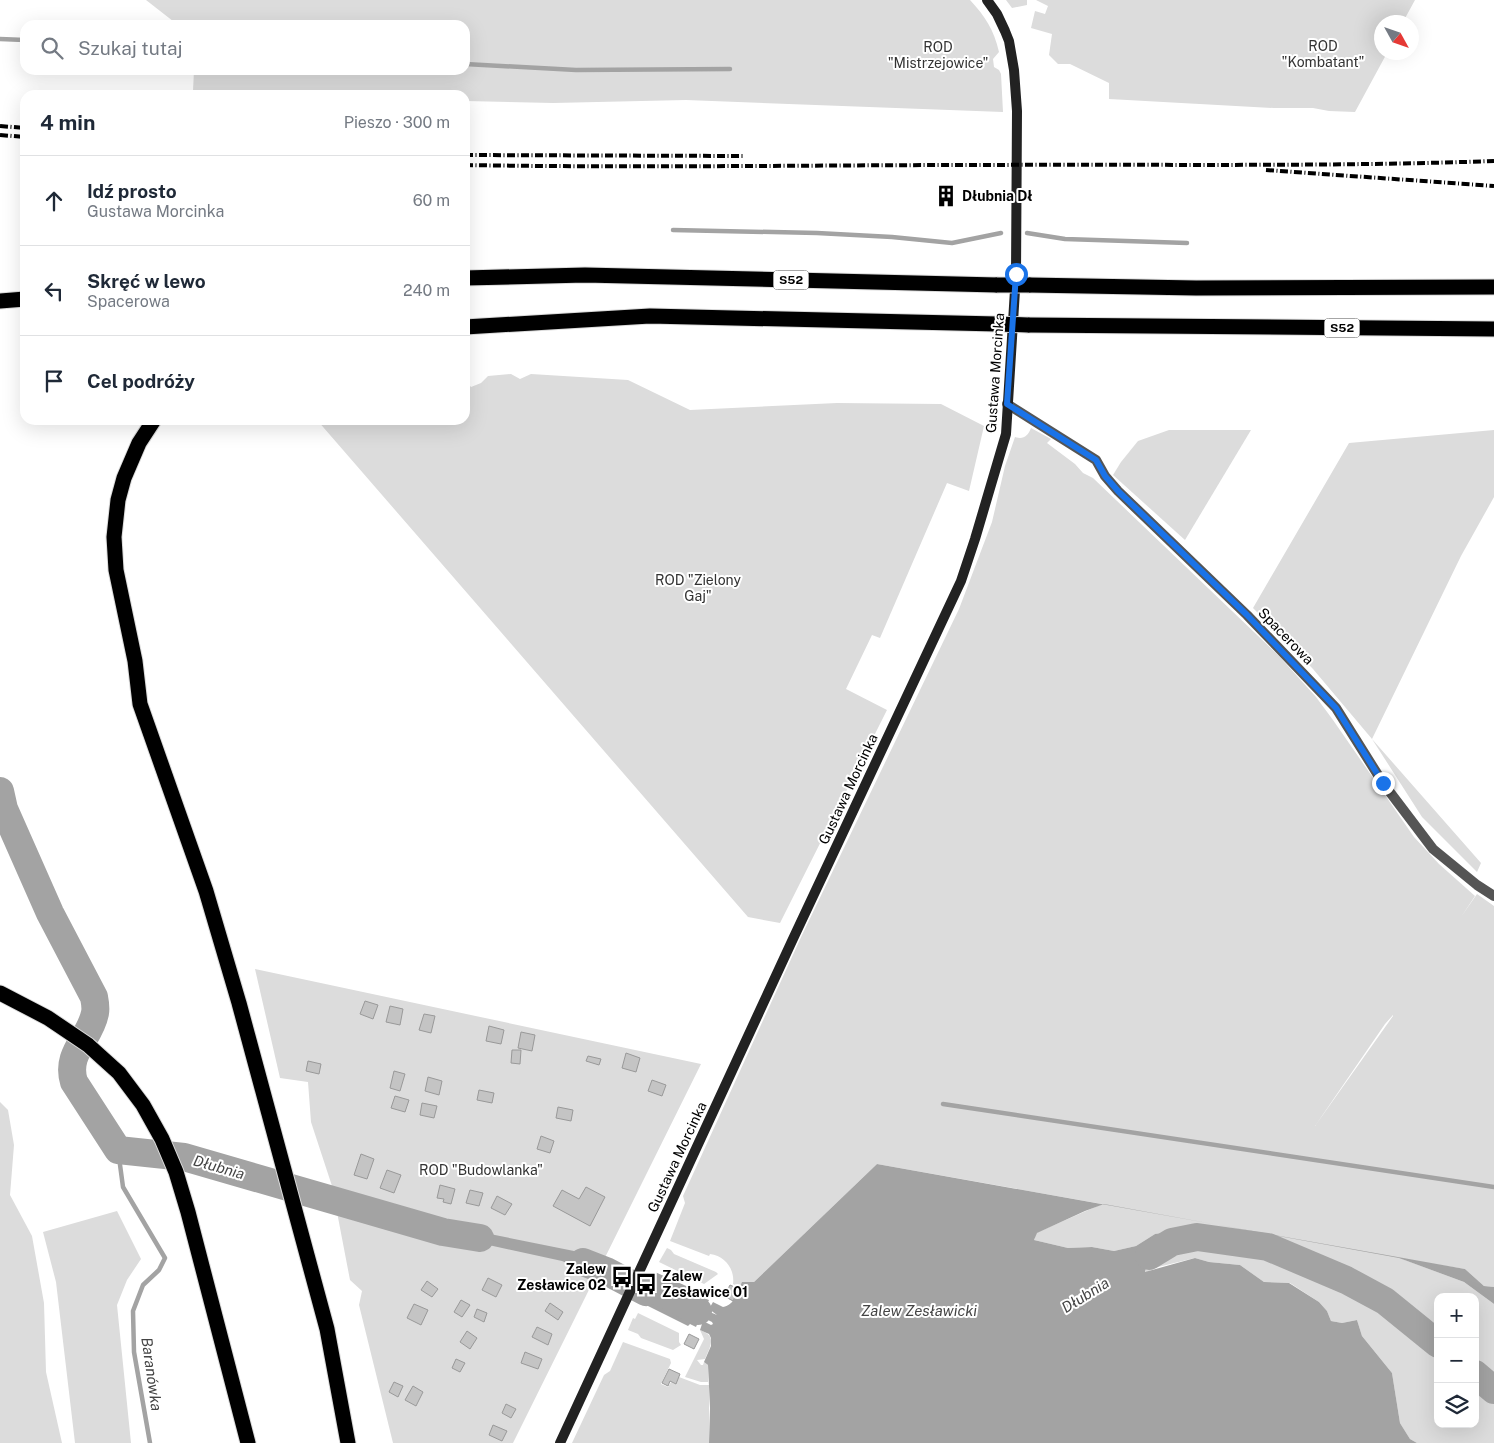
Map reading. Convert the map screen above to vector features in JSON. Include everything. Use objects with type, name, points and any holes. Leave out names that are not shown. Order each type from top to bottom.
[{"type":"highway","name":"S52","points":[[470,278],[585,276],[1196,288],[1494,287]]},
{"type":"highway","points":[[0,301],[20,299]]},
{"type":"highway","name":"S52","points":[[470,328],[650,316],[1028,325],[1494,329]]},
{"type":"highway","points":[[151,425],[139,444],[124,478],[118,500],[114,537],[116,570],[134,661],[140,704],[206,891],[242,1012],[327,1329],[348,1443]]},
{"type":"highway","points":[[0,993],[48,1018],[88,1045],[119,1073],[143,1105],[162,1139],[176,1172],[188,1212],[248,1443]]},
{"type":"street","name":"Gustawa Morcinka","points":[[560,1443],[961,581],[975,539],[1006,434],[1016,274],[1017,111],[1014,70],[1008,41],[1001,21],[987,0]]},
{"type":"street","name":"Spacerowa","points":[[1007,404],[1096,460],[1105,476],[1118,491],[1247,615],[1336,708],[1383,783],[1432,849],[1477,885],[1494,896]]},
{"type":"green space","name":"ROD \"Mistrzejowice\"","points":[[146,0],[970,0],[988,24],[997,44],[999,52],[993,59],[994,67],[1001,74],[1003,112],[686,100],[553,103],[470,101],[470,90],[193,90],[194,75],[470,75],[470,20],[172,20]]},
{"type":"green space","points":[[1006,0],[1027,0],[1027,5],[1012,8]]},
{"type":"green space","name":"ROD \"Kombatant\"","points":[[1036,0],[1415,0],[1407,15],[1374,15],[1374,60],[1383,60],[1355,112],[1313,108],[1274,108],[1109,99],[1109,83],[1070,64],[1058,64],[1049,55],[1052,34],[1031,28],[1035,11],[1045,14],[1048,6]]},
{"type":"green space","name":"ROD \"Zielony Gaj\"","points":[[511,374],[520,379],[531,374],[628,380],[690,410],[837,403],[941,404],[984,426],[969,491],[947,483],[880,638],[872,635],[846,689],[887,710],[780,923],[748,917],[321,425],[470,425],[470,386],[481,383],[488,376]]},
{"type":"green space","points":[[1031,428],[1051,439],[1047,443],[1075,464],[1083,473],[1093,478],[1279,656],[1316,697],[1414,837],[1439,864],[1475,896],[1461,917],[1477,894],[1494,906],[1494,1287],[1484,1286],[1465,1269],[1402,1259],[1464,1282],[1479,1293],[1494,1304],[1494,1443],[1417,1443],[1410,1439],[1400,1423],[1392,1373],[1362,1336],[1357,1320],[1342,1323],[1331,1321],[1327,1311],[1319,1302],[1290,1283],[1264,1282],[1240,1265],[1209,1262],[1195,1258],[1158,1267],[1145,1273],[1147,1264],[1181,1244],[1155,1234],[1136,1246],[1114,1251],[1092,1247],[1068,1248],[1034,1240],[1036,1233],[1102,1204],[877,1164],[753,1283],[743,1282],[740,1288],[733,1284],[731,1268],[720,1257],[710,1254],[709,1256],[670,1241],[685,1203],[683,1196],[802,935],[959,609],[992,522],[1005,466],[1015,437],[1023,438]],"holes":[[[1393,1016],[1315,1126],[1385,1024]]]},
{"type":"green space","points":[[1169,430],[1251,430],[1185,540],[1113,475],[1138,441]]},
{"type":"green space","points":[[1494,430],[1494,497],[1461,556],[1372,739],[1313,669],[1253,608],[1349,443]]},
{"type":"green space","points":[[1372,739],[1481,863],[1477,872],[1422,817]]},
{"type":"green space","name":"ROD \"Budowlanka\"","points":[[255,969],[701,1064],[513,1443],[393,1443],[359,1305],[362,1291],[350,1280],[332,1186],[311,1122],[308,1082],[280,1078]]},
{"type":"green space","points":[[0,1102],[8,1110],[14,1145],[10,1195],[32,1236],[44,1303],[46,1372],[62,1443],[0,1443]]},
{"type":"green space","points":[[117,1211],[141,1259],[127,1280],[117,1305],[131,1443],[75,1443],[56,1282],[43,1232]]},
{"type":"green space","points":[[667,1248],[674,1254],[718,1274],[704,1284],[659,1262]]},
{"type":"green space","points":[[638,1313],[679,1333],[681,1345],[673,1350],[641,1338],[638,1334],[628,1330],[633,1318],[635,1319]]},
{"type":"green space","points":[[700,1330],[711,1338],[711,1345],[705,1359],[697,1360],[701,1365],[704,1362],[708,1365],[708,1382],[685,1377],[704,1339]]},
{"type":"green space","points":[[623,1342],[670,1359],[671,1363],[661,1384],[668,1387],[671,1382],[676,1384],[679,1377],[700,1385],[709,1385],[709,1443],[572,1443],[604,1375],[610,1371]]},
{"type":"water","name":"Zalew Zesławicki","points":[[877,1164],[1103,1204],[1037,1233],[1034,1240],[1068,1248],[1092,1247],[1114,1251],[1136,1246],[1155,1234],[1186,1231],[1181,1244],[1147,1264],[1145,1272],[1195,1258],[1209,1262],[1240,1265],[1264,1282],[1289,1283],[1319,1302],[1327,1311],[1331,1321],[1342,1323],[1357,1320],[1362,1336],[1392,1373],[1400,1423],[1410,1439],[1417,1443],[709,1443],[708,1365],[704,1362],[711,1346],[711,1338],[709,1334],[700,1330],[703,1321],[711,1325],[713,1324],[702,1317],[705,1310],[717,1315],[709,1309],[713,1302],[723,1307],[730,1304],[736,1297],[742,1282],[754,1282]]},
{"type":"water","points":[[1224,1226],[1465,1269],[1484,1286],[1494,1287],[1494,1304],[1464,1282],[1399,1258]]},
{"type":"water","points":[[475,1231],[574,1251],[622,1266],[614,1284],[600,1274],[594,1274],[562,1261],[466,1240],[443,1232]]},
{"type":"water","points":[[655,1272],[704,1294],[704,1298],[709,1300],[705,1308],[700,1306],[697,1314],[694,1314],[649,1292],[648,1294],[699,1320],[696,1327],[690,1324],[688,1326],[640,1302]]},
{"type":"building","name":"Dłubnia Dł","points":[[940,189],[952,189],[952,203],[940,203]]},
{"type":"building","points":[[365,1001],[378,1005],[373,1019],[360,1014]]},
{"type":"building","points":[[390,1006],[403,1009],[400,1025],[386,1022]]},
{"type":"building","points":[[424,1014],[435,1016],[431,1033],[419,1030]]},
{"type":"building","points":[[489,1026],[504,1030],[501,1044],[486,1041]]},
{"type":"building","points":[[521,1032],[535,1035],[532,1051],[518,1048]]},
{"type":"building","points":[[512,1050],[521,1050],[520,1064],[511,1063]]},
{"type":"building","points":[[626,1053],[640,1058],[636,1072],[622,1068]]},
{"type":"building","points":[[588,1056],[601,1059],[599,1065],[586,1061]]},
{"type":"building","points":[[308,1061],[321,1064],[319,1074],[306,1071]]},
{"type":"building","points":[[394,1071],[405,1074],[400,1091],[390,1088]]},
{"type":"building","points":[[428,1077],[442,1081],[439,1095],[425,1091]]},
{"type":"building","points":[[652,1080],[666,1085],[662,1096],[648,1091]]},
{"type":"building","points":[[479,1090],[494,1093],[492,1103],[477,1100]]},
{"type":"building","points":[[395,1096],[409,1100],[405,1112],[391,1108]]},
{"type":"building","points":[[422,1103],[437,1106],[434,1118],[420,1115]]},
{"type":"building","points":[[558,1107],[573,1110],[571,1121],[556,1118]]},
{"type":"building","points":[[541,1136],[554,1141],[550,1153],[537,1149]]},
{"type":"building","points":[[361,1154],[374,1159],[367,1179],[354,1175]]},
{"type":"building","points":[[387,1170],[401,1175],[394,1193],[380,1188]]},
{"type":"building","points":[[440,1185],[455,1189],[451,1204],[443,1202],[444,1199],[437,1198]]},
{"type":"building","points":[[586,1187],[605,1197],[590,1226],[553,1206],[562,1190],[579,1199]]},
{"type":"building","points":[[470,1190],[483,1193],[479,1206],[466,1203]]},
{"type":"building","points":[[497,1196],[512,1204],[505,1215],[491,1208]]},
{"type":"building","points":[[488,1278],[502,1285],[496,1297],[482,1290]]},
{"type":"building","points":[[427,1281],[438,1289],[432,1297],[421,1290]]},
{"type":"building","points":[[730,1285],[739,1289],[733,1301],[724,1296]]},
{"type":"building","points":[[461,1300],[470,1305],[462,1317],[454,1312]]},
{"type":"building","points":[[550,1303],[563,1312],[558,1320],[545,1311]]},
{"type":"building","points":[[414,1304],[428,1310],[421,1325],[407,1318]]},
{"type":"building","points":[[477,1309],[487,1313],[484,1322],[474,1317]]},
{"type":"building","points":[[537,1327],[552,1334],[548,1345],[532,1337]]},
{"type":"building","points":[[467,1331],[477,1338],[470,1349],[460,1342]]},
{"type":"building","points":[[689,1334],[699,1339],[694,1349],[684,1344]]},
{"type":"building","points":[[525,1352],[542,1359],[538,1369],[521,1363]]},
{"type":"building","points":[[456,1359],[465,1363],[460,1372],[452,1368]]},
{"type":"building","points":[[669,1369],[680,1374],[676,1384],[670,1381],[668,1386],[662,1383]]},
{"type":"building","points":[[394,1382],[403,1386],[398,1397],[389,1392]]},
{"type":"building","points":[[413,1386],[423,1392],[416,1406],[405,1400]]},
{"type":"building","points":[[506,1404],[516,1409],[511,1418],[502,1413]]},
{"type":"building","points":[[493,1425],[507,1431],[502,1441],[489,1435]]},
{"type":"waterway","points":[[0,39],[20,40]]},
{"type":"waterway","points":[[470,64],[576,70],[730,69]]},
{"type":"waterway","points":[[673,230],[817,233],[892,237],[952,243],[1001,233]]},
{"type":"waterway","points":[[1027,233],[1065,239],[1187,243]]},
{"type":"waterway","name":"Dłubnia","points":[[0,791],[4,809],[50,913],[94,997],[95,1013],[88,1031],[75,1054],[72,1072],[74,1082],[118,1150],[184,1157],[443,1232],[480,1238]]},
{"type":"waterway","points":[[943,1104],[1494,1187]]},
{"type":"waterway","name":"Baranówka","points":[[118,1150],[123,1187],[165,1258],[159,1270],[143,1285],[133,1311],[134,1352],[150,1443]]},
{"type":"waterway","name":"Dłubnia","points":[[1149,1256],[1172,1242],[1197,1237],[1268,1247],[1346,1280],[1385,1301],[1434,1341]]},
{"type":"waterway","name":"Dłubnia","points":[[583,1262],[606,1271],[646,1292],[651,1288],[698,1311]]},
{"type":"waterway","name":"Dłubnia","points":[[1479,1377],[1494,1390]]},
{"type":"railway","points":[[0,126],[20,128]]},
{"type":"railway","points":[[0,135],[20,137]]},
{"type":"railway","points":[[470,155],[744,156]]},
{"type":"railway","points":[[470,165],[1302,165],[1494,161]]},
{"type":"railway","points":[[1266,170],[1494,186]]},
{"type":"place","name":"Dłubnia Dł","points":[[946,196]]},
{"type":"place","name":"Zalew Zesławice 02","points":[[622,1277]]},
{"type":"place","name":"Zalew Zesławice 01","points":[[646,1284]]},
{"type":"route","points":[[1016,274],[1007,404],[1096,460],[1105,476],[1118,491],[1247,615],[1336,708],[1383,783]]}]
